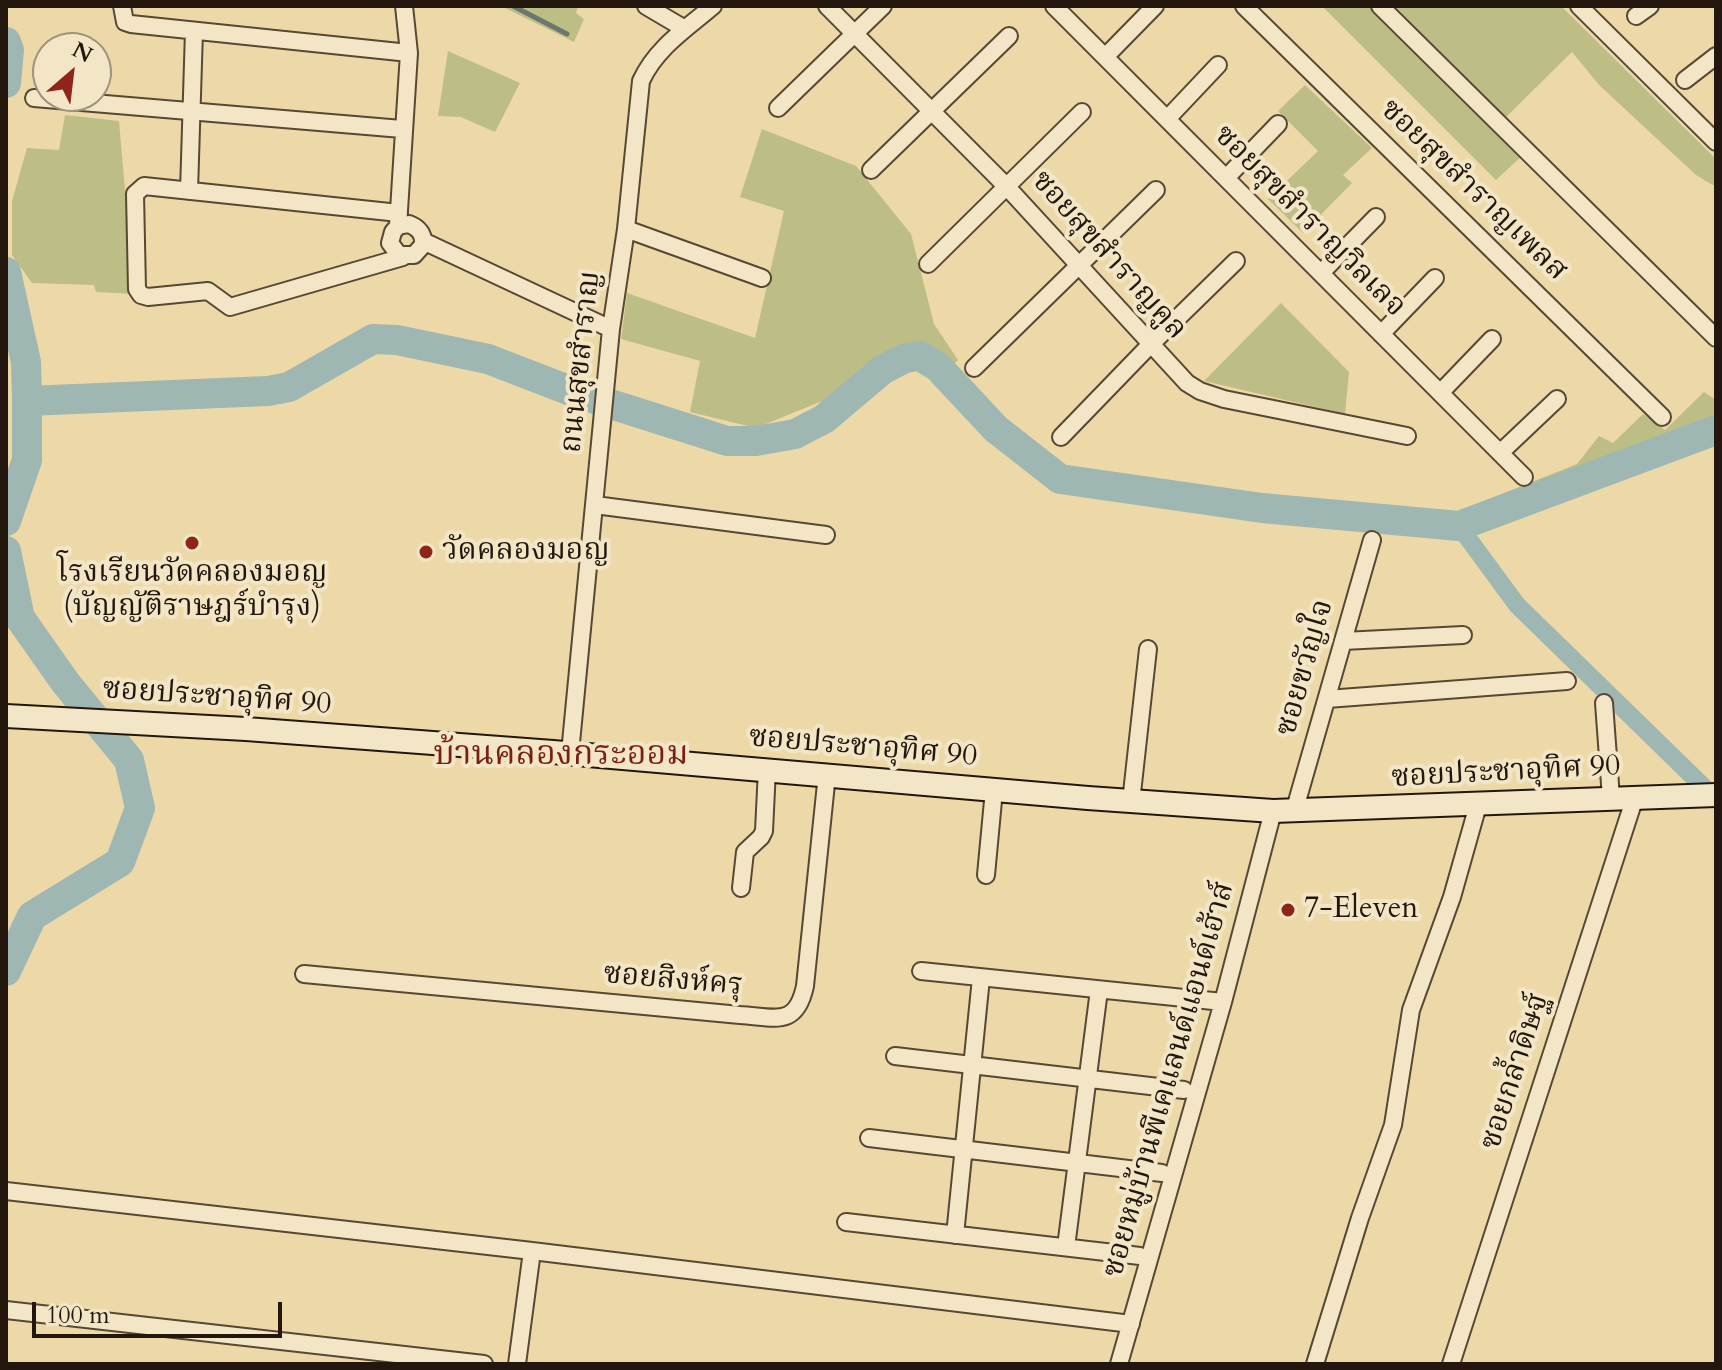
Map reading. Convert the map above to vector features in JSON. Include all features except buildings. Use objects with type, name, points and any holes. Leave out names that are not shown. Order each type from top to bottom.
[{"type":"street","points":[[122,6],[125,22],[409,53]]},
{"type":"street","points":[[403,257],[393,250],[390,243],[398,220],[409,53],[404,6]]},
{"type":"street","points":[[646,6],[685,29]]},
{"type":"street","name":"ถนนสุขสำราญ","points":[[570,753],[611,329],[626,229],[641,81],[658,53],[713,6]]},
{"type":"street","name":"ซอยสุขสำราญคูล","points":[[827,6],[1007,187],[1180,376],[1200,391],[1224,399],[1407,436]]},
{"type":"street","points":[[778,108],[883,6]]},
{"type":"street","name":"ซอยสุขสำราญวิลเลจ","points":[[1054,6],[1524,477]]},
{"type":"street","points":[[1105,57],[1155,6]]},
{"type":"street","name":"ซอยสุขสำราญเพลส","points":[[1244,6],[1662,417]]},
{"type":"street","points":[[1380,6],[1716,338]]},
{"type":"street","points":[[1579,6],[1716,142]]},
{"type":"street","points":[[189,191],[194,31]]},
{"type":"street","points":[[871,170],[1009,36]]},
{"type":"street","points":[[1685,80],[1716,56]]},
{"type":"street","points":[[1167,119],[1218,65]]},
{"type":"street","points":[[112,104],[402,129]]},
{"type":"street","points":[[928,264],[1082,112]]},
{"type":"street","points":[[1226,178],[1278,124]]},
{"type":"street","points":[[144,186],[398,220],[419,230],[423,241],[418,253],[230,307],[204,291],[148,297],[141,295],[137,289],[135,194],[144,186]]},
{"type":"street","points":[[974,368],[1156,190]]},
{"type":"street","points":[[1321,273],[1376,217]]},
{"type":"street","points":[[626,229],[762,278]]},
{"type":"street","points":[[423,241],[611,329]]},
{"type":"street","points":[[1061,437],[1236,261]]},
{"type":"street","points":[[1381,334],[1435,278]]},
{"type":"street","points":[[1440,393],[1492,339]]},
{"type":"street","points":[[1500,453],[1557,399]]},
{"type":"street","points":[[595,505],[826,535]]},
{"type":"street","name":"ซอยขวัญใจ","points":[[1284,812],[1327,699],[1372,540]]},
{"type":"street","points":[[1343,641],[1463,635]]},
{"type":"street","points":[[1131,802],[1148,649]]},
{"type":"street","points":[[1327,699],[1567,681]]},
{"type":"street","points":[[1604,703],[1611,798]]},
{"type":"street","name":"ซอยประชาอุทิศ 90","points":[[6,716],[570,753],[1131,802],[1284,812],[1716,795]]},
{"type":"street","points":[[741,888],[745,852],[764,831],[767,769]]},
{"type":"street","name":"ซอยสิงห์ครุ","points":[[304,974],[740,1015],[789,1016],[797,1011],[805,986],[827,774]]},
{"type":"street","points":[[986,875],[994,790]]},
{"type":"street","name":"ซอยกล้ำดิษฐ์","points":[[1451,1364],[1635,797]]},
{"type":"street","points":[[1315,1364],[1393,1125],[1411,1010],[1450,903],[1478,805]]},
{"type":"street","name":"ซอยหมู่บ้านพีเคแลนด์แอนด์เฮ้าส์","points":[[1119,1364],[1223,1002],[1284,812]]},
{"type":"street","points":[[921,971],[1223,1002]]},
{"type":"street","points":[[955,1235],[981,978]]},
{"type":"street","points":[[1066,1247],[1099,990]]},
{"type":"street","points":[[895,1056],[1184,1090]]},
{"type":"street","points":[[869,1138],[1162,1173]]},
{"type":"street","points":[[6,1191],[1131,1324]]},
{"type":"street","points":[[846,1222],[1140,1256]]},
{"type":"street","points":[[517,1364],[532,1251]]},
{"type":"street","points":[[6,1310],[484,1364]]},
{"type":"green space","points":[[501,6],[578,6],[576,13],[584,19],[574,42]]},
{"type":"green space","points":[[1322,6],[1372,6],[1523,155],[1496,180]]},
{"type":"green space","points":[[1390,6],[1561,6],[1716,159],[1716,187],[1696,175],[1599,85],[1572,52],[1504,119]]},
{"type":"green space","points":[[448,51],[520,83],[495,132],[461,117],[438,116]]},
{"type":"green space","points":[[1305,85],[1372,148],[1343,175],[1352,183],[1303,233],[1268,199],[1318,151],[1278,111]]},
{"type":"green space","points":[[65,115],[119,121],[134,294],[96,292],[94,285],[32,283],[12,255],[12,201],[27,148],[59,150]]},
{"type":"green space","points":[[762,129],[856,166],[911,234],[934,324],[958,360],[952,366],[929,351],[914,346],[897,349],[862,367],[832,397],[756,428],[690,412],[700,361],[621,339],[627,293],[755,338],[784,211],[740,197]]},
{"type":"green space","points":[[1281,303],[1349,372],[1345,414],[1204,381]]},
{"type":"green space","points":[[1704,392],[1716,400],[1716,418],[1688,431],[1479,503],[1577,464],[1599,436],[1613,443],[1643,414],[1665,430]]},
{"type":"waterway","points":[[513,6],[567,34]]},
{"type":"waterway","points":[[6,42],[9,50],[6,83]]},
{"type":"waterway","points":[[6,272],[26,362],[27,401],[27,460],[6,521]]},
{"type":"waterway","points":[[27,401],[268,391],[289,387],[373,339],[397,340],[488,359],[576,393],[727,441],[756,441],[795,434],[824,419],[882,370],[905,358],[920,356],[938,367],[996,429],[1060,479],[1262,508],[1459,526],[1716,430]]},
{"type":"waterway","points":[[1459,526],[1517,605],[1716,799]]},
{"type":"waterway","points":[[6,551],[20,618],[65,682],[129,760],[140,808],[120,862],[32,916],[6,971]]},
{"type":"place","name":"โรงเรียนวัดคลองมอญ (บัญญัติราษฎร์บำรุง)","points":[[192,543]]},
{"type":"place","name":"วัดคลองมอญ","points":[[426,552]]},
{"type":"place","name":"7-Eleven","points":[[1288,910]]},
{"type":"district","name":"บ้านคลองกระออม","points":[[561,756]]}]
